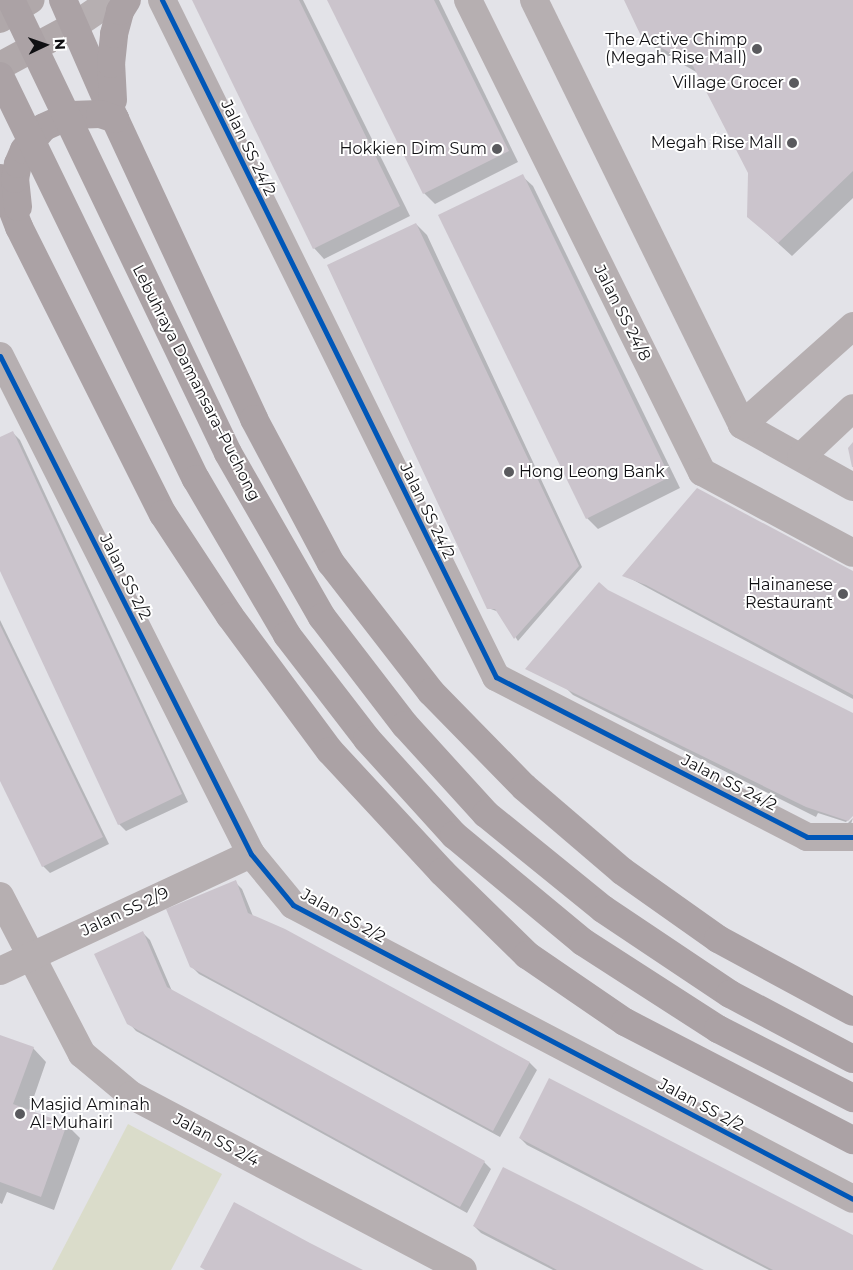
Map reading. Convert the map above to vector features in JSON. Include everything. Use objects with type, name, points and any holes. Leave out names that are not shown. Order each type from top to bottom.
[{"type":"highway","name":"Lebuhraya Damansara–Puchong","points":[[11,0],[228,453],[322,617],[405,725],[486,814],[602,909],[730,994],[853,1059]]},
{"type":"highway","points":[[63,0],[114,118],[254,419],[331,563],[431,692],[524,787],[622,871],[718,939],[853,1012]]},
{"type":"highway","points":[[114,118],[111,64],[114,34],[120,11],[128,0]]},
{"type":"highway","points":[[0,76],[196,479],[288,635],[367,739],[454,835],[583,942],[718,1029],[853,1098]]},
{"type":"highway","points":[[10,218],[18,164],[33,138],[44,127],[70,115],[100,114],[114,118]]},
{"type":"highway","points":[[0,178],[10,218],[163,514],[230,616],[330,751],[442,872],[527,955],[625,1022],[853,1140]]},
{"type":"main road","points":[[0,19],[30,0]]},
{"type":"main road","points":[[0,66],[74,26]]},
{"type":"street","points":[[74,26],[112,0]]},
{"type":"street","name":"Jalan SS 24/2","points":[[162,0],[496,677],[807,837],[853,837]]},
{"type":"street","name":"Jalan SS 24/8","points":[[468,0],[702,472],[853,553]]},
{"type":"street","points":[[534,0],[742,425],[853,487]]},
{"type":"street","points":[[742,425],[853,326]]},
{"type":"street","name":"Jalan SS 2/2","points":[[2,368],[251,854],[293,905],[853,1199]]},
{"type":"street","points":[[801,458],[853,408]]},
{"type":"street","name":"Jalan SS 2/9","points":[[0,971],[251,854]]},
{"type":"street","name":"Jalan SS 2/4","points":[[0,896],[82,1054],[131,1095],[463,1270]]},
{"type":"green space","points":[[128,1124],[222,1174],[171,1270],[52,1270]]},
{"type":"building","points":[[192,0],[299,0],[400,206],[313,249]]},
{"type":"building","points":[[327,0],[434,0],[509,151],[423,194]]},
{"type":"building","name":"Megah Rise Mall","points":[[624,0],[853,0],[853,171],[778,243],[747,217],[748,173],[693,66],[641,36]]},
{"type":"building","points":[[523,174],[670,477],[586,519],[438,215]]},
{"type":"building","points":[[416,223],[579,566],[514,639],[495,609],[487,609],[327,265]]},
{"type":"building","points":[[13,431],[182,794],[118,825],[0,571],[0,437]]},
{"type":"building","points":[[853,442],[853,467],[852,467],[848,448]]},
{"type":"building","points":[[697,488],[853,571],[853,695],[646,585],[622,576]]},
{"type":"building","points":[[599,582],[608,590],[853,713],[853,816],[848,821],[806,807],[525,669]]},
{"type":"building","points":[[0,625],[103,837],[42,867],[0,781]]},
{"type":"building","points":[[236,880],[248,913],[285,929],[530,1062],[493,1131],[190,967],[166,909]]},
{"type":"building","points":[[143,931],[167,987],[485,1161],[460,1207],[127,1024],[94,954]]},
{"type":"building","name":"Masjid Aminah Al-Muhairi","points":[[0,1035],[34,1047],[13,1104],[67,1124],[41,1197],[0,1182]]},
{"type":"building","points":[[549,1078],[853,1235],[853,1270],[773,1270],[519,1138]]},
{"type":"building","points":[[503,1167],[704,1270],[557,1270],[473,1226]]},
{"type":"building","points":[[234,1202],[363,1270],[205,1270],[200,1267]]},
{"type":"cycle path","points":[[162,0],[496,677],[807,837],[853,837]]},
{"type":"cycle path","points":[[0,356],[251,854],[293,905],[853,1199]]},
{"type":"place","name":"The Active Chimp (Megah Rise Mall)","points":[[757,49]]},
{"type":"place","name":"Village Grocer","points":[[794,83]]},
{"type":"place","name":"Megah Rise Mall","points":[[792,143]]},
{"type":"place","name":"Hokkien Dim Sum","points":[[497,149]]},
{"type":"place","name":"Hong Leong Bank","points":[[509,472]]},
{"type":"place","name":"Hainanese Restaurant","points":[[843,594]]},
{"type":"place","name":"Masjid Aminah Al-Muhairi","points":[[20,1114]]}]
